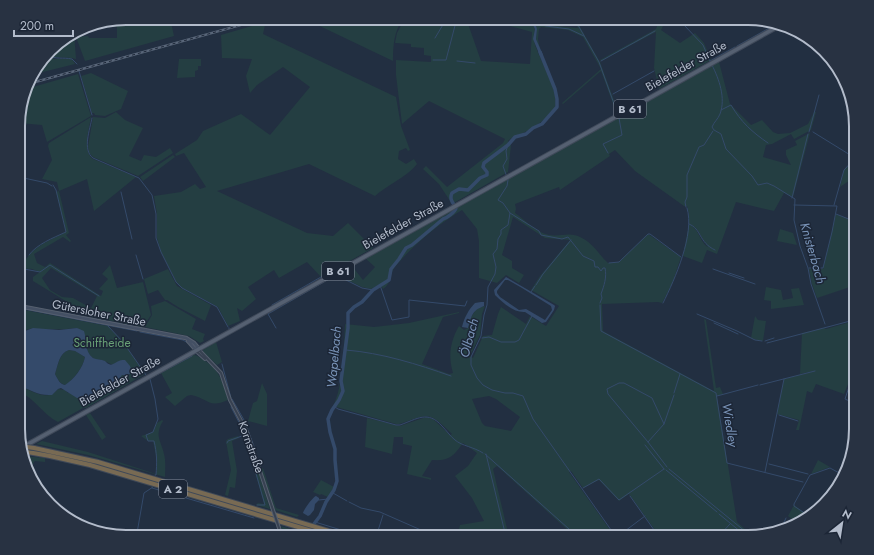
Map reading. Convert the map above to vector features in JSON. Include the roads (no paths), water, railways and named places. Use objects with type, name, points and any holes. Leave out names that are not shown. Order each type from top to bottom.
[{"type":"highway","name":"A 2","points":[[27,449],[34,448],[98,462],[318,530]]},
{"type":"highway","name":"A 2","points":[[27,450],[65,458],[308,527]]},
{"type":"main road","name":"Bielefelder Straße","points":[[27,446],[775,28]]},
{"type":"main road","name":"Gütersloher Straße","points":[[25,307],[176,336],[190,340],[197,350]]},
{"type":"street","name":"Kornstraße","points":[[197,350],[221,373],[230,400],[247,432],[280,530]]},
{"type":"water","points":[[533,25],[536,25],[537,29],[536,39],[543,55],[540,56],[533,39],[535,29]]},
{"type":"water","points":[[506,277],[554,305],[554,310],[546,322],[542,323],[525,312],[517,311],[509,307],[495,295],[494,290]],"holes":[[[505,280],[508,280],[551,306],[552,310],[545,320],[526,309],[519,310],[500,297],[497,291]]]},
{"type":"water","points":[[484,302],[484,306],[474,312],[468,328],[462,327],[465,317],[471,308],[475,303]]},
{"type":"water","points":[[33,328],[59,330],[77,328],[84,331],[88,352],[93,358],[104,360],[111,365],[125,360],[130,366],[132,372],[127,376],[122,375],[117,382],[86,399],[77,398],[61,388],[52,395],[43,395],[25,388],[25,331]],"holes":[[[69,350],[75,351],[85,357],[80,369],[72,380],[65,385],[62,384],[55,374],[58,363],[63,354]]]},
{"type":"water","points":[[316,496],[319,500],[315,504],[314,510],[308,516],[303,513]]},
{"type":"waterway","points":[[435,38],[443,25]]},
{"type":"waterway","points":[[433,60],[446,60],[455,25]]},
{"type":"waterway","points":[[542,25],[569,29],[584,36]]},
{"type":"waterway","points":[[578,25],[599,62],[617,112]]},
{"type":"waterway","name":"Knisterbach","points":[[684,25],[703,45],[710,61]]},
{"type":"waterway","points":[[737,46],[770,27]]},
{"type":"waterway","points":[[601,61],[655,31]]},
{"type":"waterway","points":[[710,61],[735,47]]},
{"type":"waterway","name":"Wapelbach","points":[[309,530],[320,516],[326,502],[334,490],[337,481],[335,449],[328,419],[343,391],[341,381],[348,328],[348,313],[362,302],[373,290],[389,280],[391,269],[406,248],[412,245],[454,211],[456,208],[451,199],[452,193],[459,189],[468,190],[480,178],[487,175],[487,172],[483,167],[484,163],[508,145],[515,137],[526,134],[533,128],[542,124],[557,107],[555,89],[540,52]]},
{"type":"waterway","points":[[52,57],[72,59],[77,64]]},
{"type":"waterway","points":[[457,61],[475,63]]},
{"type":"waterway","name":"Knisterbach","points":[[712,65],[717,76],[722,95],[722,108],[712,127],[721,134],[726,149],[752,176],[758,185],[767,183],[795,199],[794,220],[800,246],[825,324]]},
{"type":"waterway","points":[[79,71],[92,115]]},
{"type":"waterway","points":[[613,94],[654,71]]},
{"type":"waterway","points":[[809,132],[819,95]]},
{"type":"waterway","points":[[721,110],[731,105],[747,126],[768,143]]},
{"type":"waterway","points":[[92,118],[87,145],[90,154],[93,158],[139,178],[152,195],[156,214],[156,238],[161,252],[176,282],[182,288],[217,307],[228,327]]},
{"type":"waterway","points":[[608,153],[603,144],[622,135],[619,118]]},
{"type":"waterway","points":[[686,207],[687,175],[699,147],[704,145],[713,131]]},
{"type":"waterway","points":[[813,132],[849,154]]},
{"type":"waterway","points":[[792,198],[808,134]]},
{"type":"waterway","name":"Ölbach","points":[[508,145],[506,151],[507,159],[503,166],[508,180],[507,186],[498,200],[503,203],[510,213],[508,225],[501,230],[497,249],[493,254],[496,267],[495,274],[488,287],[487,305],[481,336],[471,357],[471,365],[477,378],[483,385],[492,390],[523,396],[533,419],[611,530]]},
{"type":"waterway","points":[[834,205],[844,170],[849,165]]},
{"type":"waterway","points":[[25,178],[47,183],[52,186]]},
{"type":"waterway","points":[[29,255],[41,244],[66,232],[56,190],[53,185]]},
{"type":"waterway","points":[[121,192],[132,239]]},
{"type":"waterway","points":[[794,205],[837,206],[823,268],[809,268]]},
{"type":"waterway","points":[[663,303],[678,269],[686,243],[689,219],[687,208]]},
{"type":"waterway","points":[[510,213],[539,231],[541,235],[562,239],[568,237],[583,256],[594,261],[595,267],[598,267],[601,271],[605,268],[606,271],[600,303]]},
{"type":"waterway","points":[[836,214],[849,219]]},
{"type":"waterway","points":[[689,224],[693,226],[703,240],[715,250]]},
{"type":"waterway","points":[[609,263],[619,262],[648,234],[681,257]]},
{"type":"waterway","points":[[536,285],[543,274],[571,240]]},
{"type":"waterway","points":[[136,255],[143,279]]},
{"type":"waterway","points":[[25,269],[40,272],[50,265],[99,296]]},
{"type":"waterway","points":[[713,269],[755,284]]},
{"type":"waterway","points":[[729,273],[744,278]]},
{"type":"waterway","points":[[276,328],[268,314],[336,275],[362,288],[373,290]]},
{"type":"waterway","points":[[272,305],[321,277]]},
{"type":"waterway","points":[[380,285],[392,320],[409,317],[409,300],[465,306],[467,301]]},
{"type":"waterway","points":[[531,292],[535,286]]},
{"type":"waterway","name":"Wiedley","points":[[600,305],[601,331],[716,393],[727,463],[803,482]]},
{"type":"waterway","points":[[31,307],[142,328]]},
{"type":"waterway","points":[[25,309],[137,331]]},
{"type":"waterway","points":[[697,314],[755,340],[762,341]]},
{"type":"waterway","points":[[482,338],[489,337],[501,342],[515,342],[519,340],[532,316]]},
{"type":"waterway","name":"Knisterbach","points":[[767,343],[849,321]]},
{"type":"waterway","points":[[714,323],[738,334]]},
{"type":"waterway","points":[[108,326],[123,342],[146,375]]},
{"type":"waterway","points":[[145,329],[186,337],[197,344]]},
{"type":"waterway","points":[[140,332],[183,340],[188,343]]},
{"type":"waterway","points":[[765,341],[774,338]]},
{"type":"waterway","points":[[346,350],[359,351],[399,360],[451,376]]},
{"type":"waterway","points":[[151,378],[192,356]]},
{"type":"waterway","points":[[222,364],[231,398]]},
{"type":"waterway","points":[[760,385],[815,371]]},
{"type":"waterway","points":[[674,393],[680,374]]},
{"type":"waterway","points":[[150,379],[158,419],[153,432],[146,435],[148,441],[154,441],[156,450],[155,475]]},
{"type":"waterway","points":[[765,472],[784,379]]},
{"type":"waterway","points":[[664,424],[652,398],[624,383],[619,383],[607,389],[608,394],[667,467]]},
{"type":"waterway","points":[[717,396],[758,385]]},
{"type":"waterway","points":[[849,387],[845,399],[849,401]]},
{"type":"waterway","points":[[648,442],[664,424],[674,395]]},
{"type":"waterway","points":[[232,399],[244,420]]},
{"type":"waterway","points":[[231,407],[244,432]]},
{"type":"waterway","points":[[335,407],[396,425],[422,417],[432,418],[458,442],[483,453]]},
{"type":"waterway","points":[[779,415],[798,421]]},
{"type":"waterway","points":[[246,425],[255,449]]},
{"type":"waterway","points":[[245,435],[265,505],[257,505]]},
{"type":"waterway","points":[[227,443],[228,441],[242,436]]},
{"type":"waterway","points":[[645,445],[664,469]]},
{"type":"waterway","points":[[485,454],[570,530]]},
{"type":"waterway","points":[[486,454],[504,530]]},
{"type":"waterway","points":[[769,464],[808,474]]},
{"type":"waterway","name":"Wiedley","points":[[804,512],[794,506],[794,504],[810,475],[830,468],[839,473]]},
{"type":"waterway","points":[[583,488],[599,479],[619,500],[664,469]]},
{"type":"waterway","points":[[669,469],[743,530]]},
{"type":"waterway","points":[[666,470],[717,512]]},
{"type":"waterway","points":[[138,530],[144,493],[153,487]]},
{"type":"waterway","points":[[152,488],[254,518]]},
{"type":"waterway","points":[[333,493],[347,501]]},
{"type":"waterway","points":[[630,496],[654,530]]},
{"type":"waterway","name":"Wapelbach","points":[[319,500],[328,499]]},
{"type":"waterway","points":[[349,502],[361,508],[380,512],[421,530]]},
{"type":"waterway","points":[[719,514],[738,530]]},
{"type":"waterway","points":[[378,530],[383,515]]},
{"type":"waterway","points":[[626,530],[645,516]]},
{"type":"waterway","points":[[784,523],[786,518]]},
{"type":"waterway","points":[[315,522],[341,530]]},
{"type":"waterway","points":[[724,530],[730,524]]},
{"type":"railway","points":[[36,82],[241,25]]},
{"type":"park label","name":"Schiffheide","points":[[102,343]]}]
